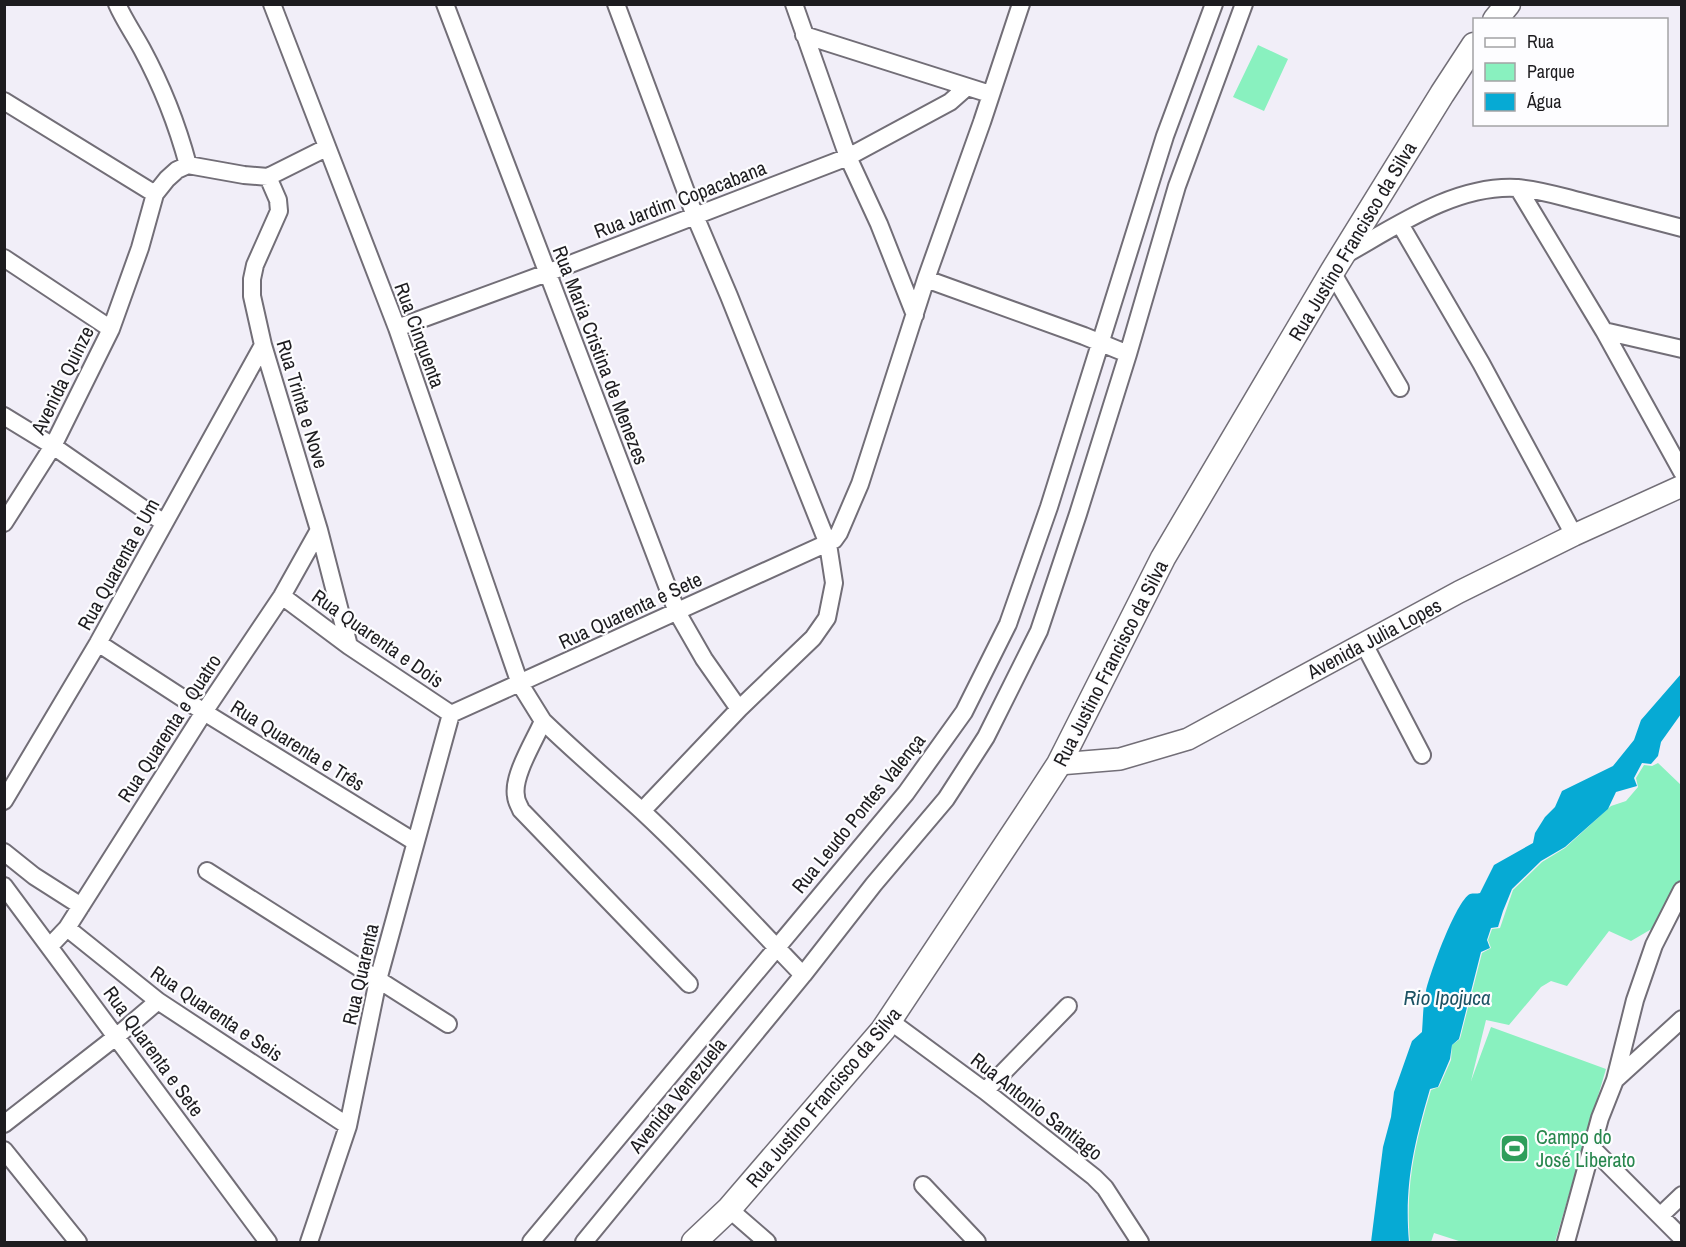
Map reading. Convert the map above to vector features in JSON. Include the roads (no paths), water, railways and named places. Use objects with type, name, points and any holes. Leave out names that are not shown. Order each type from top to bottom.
[{"type":"main road","points":[[1497,18],[1509,4]]},
{"type":"main road","name":"Rua Justino Francisco da Silva","points":[[694,1242],[729,1209],[890,1021],[1059,764],[1163,558],[1337,264],[1473,47]]},
{"type":"street","points":[[105,4],[119,10],[142,48],[167,98],[188,165]]},
{"type":"street","name":"Rua Cinquenta","points":[[272,4],[397,328],[520,684],[543,721],[582,759],[642,811],[742,910],[803,975]]},
{"type":"street","name":"Rua Maria Cristina de Menezes","points":[[445,4],[677,612],[704,660],[739,709]]},
{"type":"street","points":[[616,4],[695,216],[828,544],[834,583],[827,618],[813,638],[739,709],[642,811]]},
{"type":"street","points":[[794,4],[848,156],[879,224],[915,315]]},
{"type":"street","points":[[828,544],[839,533],[860,484],[926,279],[1021,4]]},
{"type":"street","name":"Rua Leudo Pontes Valença","points":[[531,1242],[906,793],[964,712],[1008,624],[1049,507],[1165,136],[1214,4]]},
{"type":"street","points":[[803,975],[874,884],[946,799],[986,737],[1039,631],[1128,354],[1177,186],[1244,4]]},
{"type":"street","points":[[804,35],[990,94]]},
{"type":"street","name":"Rua Jardim Copacabana","points":[[397,328],[547,273],[848,156],[950,102],[967,87]]},
{"type":"street","points":[[4,101],[155,194],[177,170],[188,165],[268,177],[326,148]]},
{"type":"street","name":"Rua Trinta e Nove","points":[[268,177],[278,200],[279,211],[261,250],[252,279],[252,296],[263,345],[319,530],[349,646]]},
{"type":"street","points":[[1400,388],[1337,264],[1400,224],[1463,196],[1495,189],[1518,188],[1682,228]]},
{"type":"street","points":[[1518,188],[1604,331],[1682,472]]},
{"type":"street","name":"Avenida Quinze","points":[[4,523],[53,447],[111,328],[140,248],[155,194]]},
{"type":"street","points":[[1400,224],[1481,363],[1574,535]]},
{"type":"street","points":[[4,258],[111,328]]},
{"type":"street","points":[[926,279],[1128,354]]},
{"type":"street","points":[[1604,331],[1682,349]]},
{"type":"street","name":"Rua Quarenta e Um","points":[[4,801],[98,643],[263,345]]},
{"type":"street","points":[[4,416],[164,523]]},
{"type":"street","name":"Avenida Julia Lopes","points":[[1059,764],[1120,759],[1188,740],[1459,592],[1574,535],[1682,486]]},
{"type":"street","name":"Rua Quarenta e Quatro","points":[[50,946],[81,906],[204,712],[282,596],[319,530]]},
{"type":"street","name":"Rua Quarenta e Sete","points":[[451,714],[828,544]]},
{"type":"street","name":"Rua Quarenta e Dois","points":[[282,596],[349,646],[451,714]]},
{"type":"street","name":"Rua Quarenta e Três","points":[[98,643],[204,712],[416,842]]},
{"type":"street","points":[[1364,644],[1422,755]]},
{"type":"street","name":"Rua Quarenta","points":[[309,1242],[348,1126],[378,980],[451,714]]},
{"type":"street","points":[[543,721],[517,782],[516,799],[521,810],[689,984]]},
{"type":"street","points":[[4,852],[34,876],[81,906]]},
{"type":"street","points":[[207,870],[448,1024]]},
{"type":"street","name":"Rua Quarenta e Sete","points":[[5,887],[268,1242]]},
{"type":"street","points":[[1566,1242],[1600,1118],[1615,1080],[1642,978],[1654,945],[1682,891]]},
{"type":"street","name":"Rua Quarenta e Seis","points":[[67,927],[158,1001],[348,1126]]},
{"type":"street","name":"Avenida Venezuela","points":[[584,1242],[803,975]]},
{"type":"street","points":[[4,1124],[158,1001]]},
{"type":"street","points":[[985,1091],[1068,1006]]},
{"type":"street","points":[[1615,1080],[1682,1019]]},
{"type":"street","name":"Rua Antonio Santiago","points":[[890,1021],[985,1091],[1100,1182],[1140,1242]]},
{"type":"street","points":[[1592,1148],[1682,1238]]},
{"type":"street","points":[[4,1150],[78,1242]]},
{"type":"street","points":[[924,1185],[978,1242]]},
{"type":"street","points":[[1660,1216],[1682,1195]]},
{"type":"street","points":[[729,1209],[767,1242]]},
{"type":"water","name":"Rio Ipojuca","points":[[1681,674],[1681,714],[1661,742],[1658,756],[1651,764],[1642,763],[1634,778],[1637,786],[1616,792],[1608,809],[1565,847],[1541,861],[1512,889],[1498,927],[1491,928],[1487,940],[1490,948],[1481,952],[1459,1039],[1452,1045],[1450,1059],[1438,1087],[1430,1089],[1419,1128],[1409,1183],[1409,1242],[1371,1242],[1383,1147],[1391,1117],[1394,1092],[1412,1041],[1422,1032],[1428,982],[1444,938],[1464,899],[1470,894],[1480,893],[1494,865],[1533,843],[1535,833],[1545,817],[1555,807],[1562,791],[1613,766],[1634,740],[1641,720]]},
{"type":"place","name":"Campo do José Liberato","points":[[1515,1148]]}]
